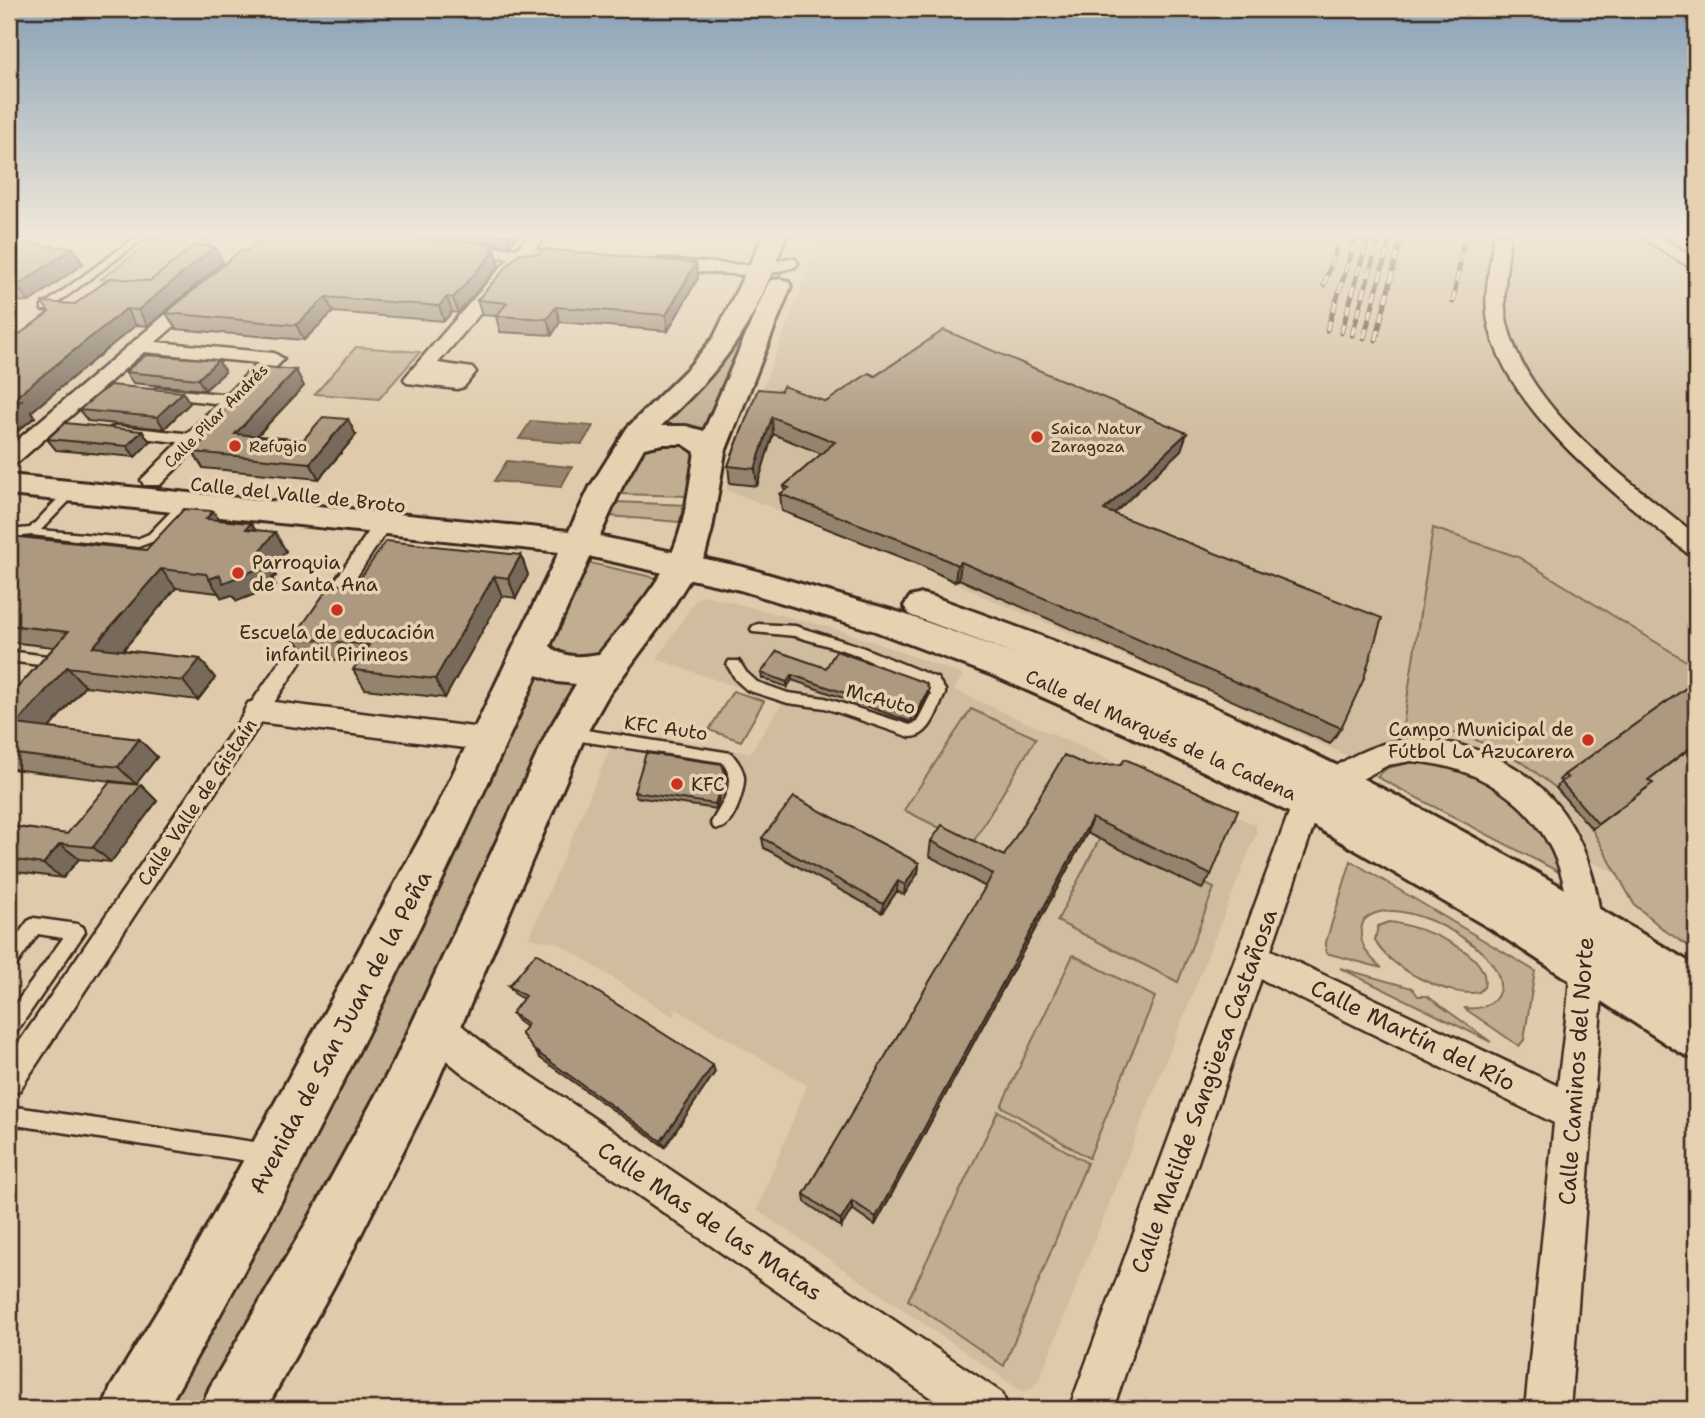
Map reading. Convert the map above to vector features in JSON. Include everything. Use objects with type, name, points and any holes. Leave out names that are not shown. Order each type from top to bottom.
[{"type":"main road","name":"Avenida de San Juan de la Peña","points":[[133,1409],[207,1283],[360,998],[489,740],[583,534],[631,442],[710,360],[745,301]]},
{"type":"main road","points":[[232,1409],[334,1230],[437,1029],[567,733],[583,704],[687,554],[710,452],[773,301]]},
{"type":"main road","points":[[631,442],[650,436],[681,435],[702,442],[710,452]]},
{"type":"main road","name":"Calle del Valle de Broto","points":[[9,465],[152,480],[583,534]]},
{"type":"main road","name":"Calle del Valle de Broto","points":[[9,485],[384,522],[583,534]]},
{"type":"main road","name":"Calle del Marqués de la Cadena","points":[[583,534],[687,554],[960,647],[1142,724],[1323,794],[1587,943],[1696,992]]},
{"type":"main road","points":[[533,648],[540,659],[559,668],[591,670],[612,664]]},
{"type":"main road","name":"Calle del Marqués de la Cadena","points":[[1587,943],[1696,1035]]},
{"type":"street","points":[[9,458],[192,301]]},
{"type":"street","points":[[426,368],[483,301]]},
{"type":"street","points":[[1497,301],[1496,316],[1508,356],[1521,379],[1581,447],[1696,547]]},
{"type":"street","name":"Calle Pilar Andrés","points":[[140,346],[274,359],[152,480]]},
{"type":"street","points":[[92,387],[118,389]]},
{"type":"street","points":[[143,392],[232,400]]},
{"type":"street","points":[[48,425],[74,427]]},
{"type":"street","points":[[101,430],[193,439]]},
{"type":"street","name":"Calle Valle de Gistaín","points":[[9,1081],[384,522]]},
{"type":"street","points":[[258,711],[489,740]]},
{"type":"street","name":"Calle Caminos del Norte","points":[[1323,794],[1373,759],[1398,751],[1424,751],[1451,756],[1488,770],[1528,796],[1561,833],[1577,873],[1587,943],[1548,1409]]},
{"type":"street","name":"Calle Matilde Sangüesa Castañosa","points":[[1091,1409],[1302,816],[1323,794]]},
{"type":"street","name":"Calle Martín del Río","points":[[1251,957],[1574,1113]]},
{"type":"street","name":"Calle Mas de las Matas","points":[[437,1029],[475,1060],[986,1409]]},
{"type":"lane","points":[[45,308],[54,301]]},
{"type":"lane","points":[[33,531],[72,491]]},
{"type":"lane","points":[[9,534],[33,531],[138,543],[153,537],[186,503]]},
{"type":"lane","name":"McAuto","points":[[734,665],[752,686],[788,698],[825,703],[910,731],[916,731],[922,726],[938,694],[932,682],[854,649],[795,631],[758,629]]},
{"type":"lane","points":[[9,656],[47,661]]},
{"type":"lane","name":"KFC Auto","points":[[567,733],[726,757],[735,765],[738,776],[728,809],[719,823]]},
{"type":"lane","points":[[9,961],[34,926],[77,932],[9,1028]]},
{"type":"lane","points":[[9,1115],[275,1156]]},
{"type":"shaded area","points":[[747,301],[769,301],[712,434],[684,424],[661,424]]},
{"type":"shaded area","points":[[796,301],[1696,301],[1696,918],[1617,873],[1336,751],[1201,688],[987,598],[918,564],[727,490],[728,471]]},
{"type":"shaded area","points":[[356,347],[420,352],[379,399],[315,394]]},
{"type":"shaded area","points":[[531,421],[593,426],[582,444],[519,439]]},
{"type":"shaded area","points":[[669,441],[686,444],[696,454],[688,496],[619,494],[644,450]]},
{"type":"shaded area","points":[[507,461],[572,467],[561,487],[494,481]]},
{"type":"shaded area","points":[[615,502],[687,505],[679,522],[610,516]]},
{"type":"shaded area","name":"Campo Municipal de Fútbol La Azucarera","points":[[1433,528],[1518,557],[1696,667],[1696,951],[1664,930],[1634,904],[1592,829],[1556,788],[1522,762],[1466,735],[1403,726]]},
{"type":"shaded area","points":[[581,561],[661,579],[608,653],[574,657],[560,653],[544,642]]},
{"type":"shaded area","points":[[703,595],[840,630],[963,675],[954,690],[1256,825],[1256,834],[1039,1380],[1030,1390],[1022,1391],[757,1210],[807,1085],[676,1009],[674,1017],[558,943],[529,938],[618,730],[750,753],[782,703],[657,659],[696,599]]},
{"type":"shaded area","points":[[532,666],[592,676],[403,1058],[209,1409],[160,1409],[288,1181]]},
{"type":"shaded area","points":[[733,691],[764,701],[741,741],[709,730]]},
{"type":"shaded area","points":[[971,709],[1036,738],[972,844],[904,810]]},
{"type":"shaded area","points":[[1414,762],[1450,765],[1490,781],[1527,809],[1558,858],[1559,872],[1377,777],[1387,768]]},
{"type":"shaded area","points":[[1102,834],[1214,888],[1178,982],[1057,921]]},
{"type":"shaded area","points":[[1351,861],[1535,971],[1524,1040],[1519,1046],[1464,1008],[1485,1006],[1492,1002],[1500,989],[1499,980],[1490,961],[1449,929],[1411,914],[1393,911],[1377,913],[1364,920],[1361,934],[1367,953],[1382,968],[1326,953],[1326,942]]},
{"type":"shaded area","points":[[1389,922],[1433,934],[1465,951],[1477,962],[1484,974],[1484,987],[1479,992],[1452,991],[1405,970],[1381,950],[1375,940],[1378,926]]},
{"type":"shaded area","points":[[1073,955],[1155,997],[1089,1158],[1001,1106]]},
{"type":"shaded area","points":[[1340,968],[1412,988],[1418,996],[1427,996],[1491,1042]]},
{"type":"shaded area","points":[[998,1111],[1087,1163],[1004,1366],[908,1300]]},
{"type":"building","points":[[79,301],[149,301],[138,310],[126,309],[13,399],[22,400],[9,410],[9,342],[49,312],[42,302],[75,304]]},
{"type":"building","points":[[180,301],[322,301],[296,325],[166,313]]},
{"type":"building","points":[[378,301],[443,301],[439,306]]},
{"type":"building","points":[[489,301],[674,301],[666,315],[556,307],[547,319],[496,316],[507,303]]},
{"type":"building","points":[[944,330],[1187,433],[1104,510],[1382,618],[1363,681],[1341,728],[961,562],[957,565],[919,547],[780,494],[789,488],[784,486],[835,442],[772,417],[755,469],[728,466],[758,389],[781,391],[783,386],[826,402],[869,373],[875,376]]},
{"type":"building","points":[[146,355],[218,360],[198,379],[125,372]]},
{"type":"building","points":[[266,367],[296,370],[235,434],[303,440],[323,417],[348,419],[310,463],[193,452],[212,430],[205,430]]},
{"type":"building","points":[[110,385],[183,392],[157,417],[79,410]]},
{"type":"building","points":[[65,423],[142,431],[127,446],[47,439]]},
{"type":"building","points":[[184,509],[213,511],[206,519],[251,523],[246,529],[275,532],[260,551],[263,557],[259,559],[263,567],[223,583],[220,575],[209,579],[206,574],[161,569],[93,647],[200,659],[183,681],[67,667],[16,724],[139,739],[118,767],[9,753],[9,697],[68,632],[9,625],[9,536],[146,550]]},
{"type":"building","points":[[386,541],[521,555],[508,578],[494,576],[435,679],[353,670],[369,645],[294,637],[331,584],[355,586]]},
{"type":"building","points":[[777,651],[826,668],[836,651],[926,683],[929,689],[916,715],[912,716],[792,675],[787,682],[761,673]]},
{"type":"building","points":[[1696,681],[1696,743],[1648,780],[1653,783],[1598,824],[1561,782],[1568,778],[1564,775]]},
{"type":"building","points":[[646,753],[722,764],[725,773],[715,804],[634,792]]},
{"type":"building","points":[[1064,755],[1088,766],[1121,764],[1125,759],[1238,810],[1211,875],[1092,818],[876,1217],[852,1201],[841,1220],[804,1194],[993,874],[931,841],[942,825],[1004,856]]},
{"type":"building","points":[[110,782],[141,785],[93,847],[60,844],[43,864],[9,859],[9,826],[67,834]]},
{"type":"building","points":[[794,797],[919,863],[905,885],[898,881],[883,904],[762,838]]},
{"type":"building","points":[[536,953],[713,1065],[661,1141],[534,1050],[521,1033],[528,1024],[512,1013],[525,996],[509,986]]},
{"type":"railway","points":[[1327,330],[1336,301]]},
{"type":"railway","points":[[1341,333],[1350,301]]},
{"type":"railway","points":[[1352,335],[1361,301]]},
{"type":"railway","points":[[1364,338],[1374,301]]},
{"type":"railway","points":[[1376,340],[1386,301]]},
{"type":"place","name":"Saica Natur Zaragoza","points":[[1037,437]]},
{"type":"place","name":"Refugio","points":[[235,446]]},
{"type":"place","name":"Parroquia de Santa Ana","points":[[238,573]]},
{"type":"place","name":"Escuela de educación infantil Pirineos","points":[[337,610]]},
{"type":"place","name":"Campo Municipal de Fútbol La Azucarera","points":[[1588,740]]},
{"type":"place","name":"KFC","points":[[677,784]]}]
